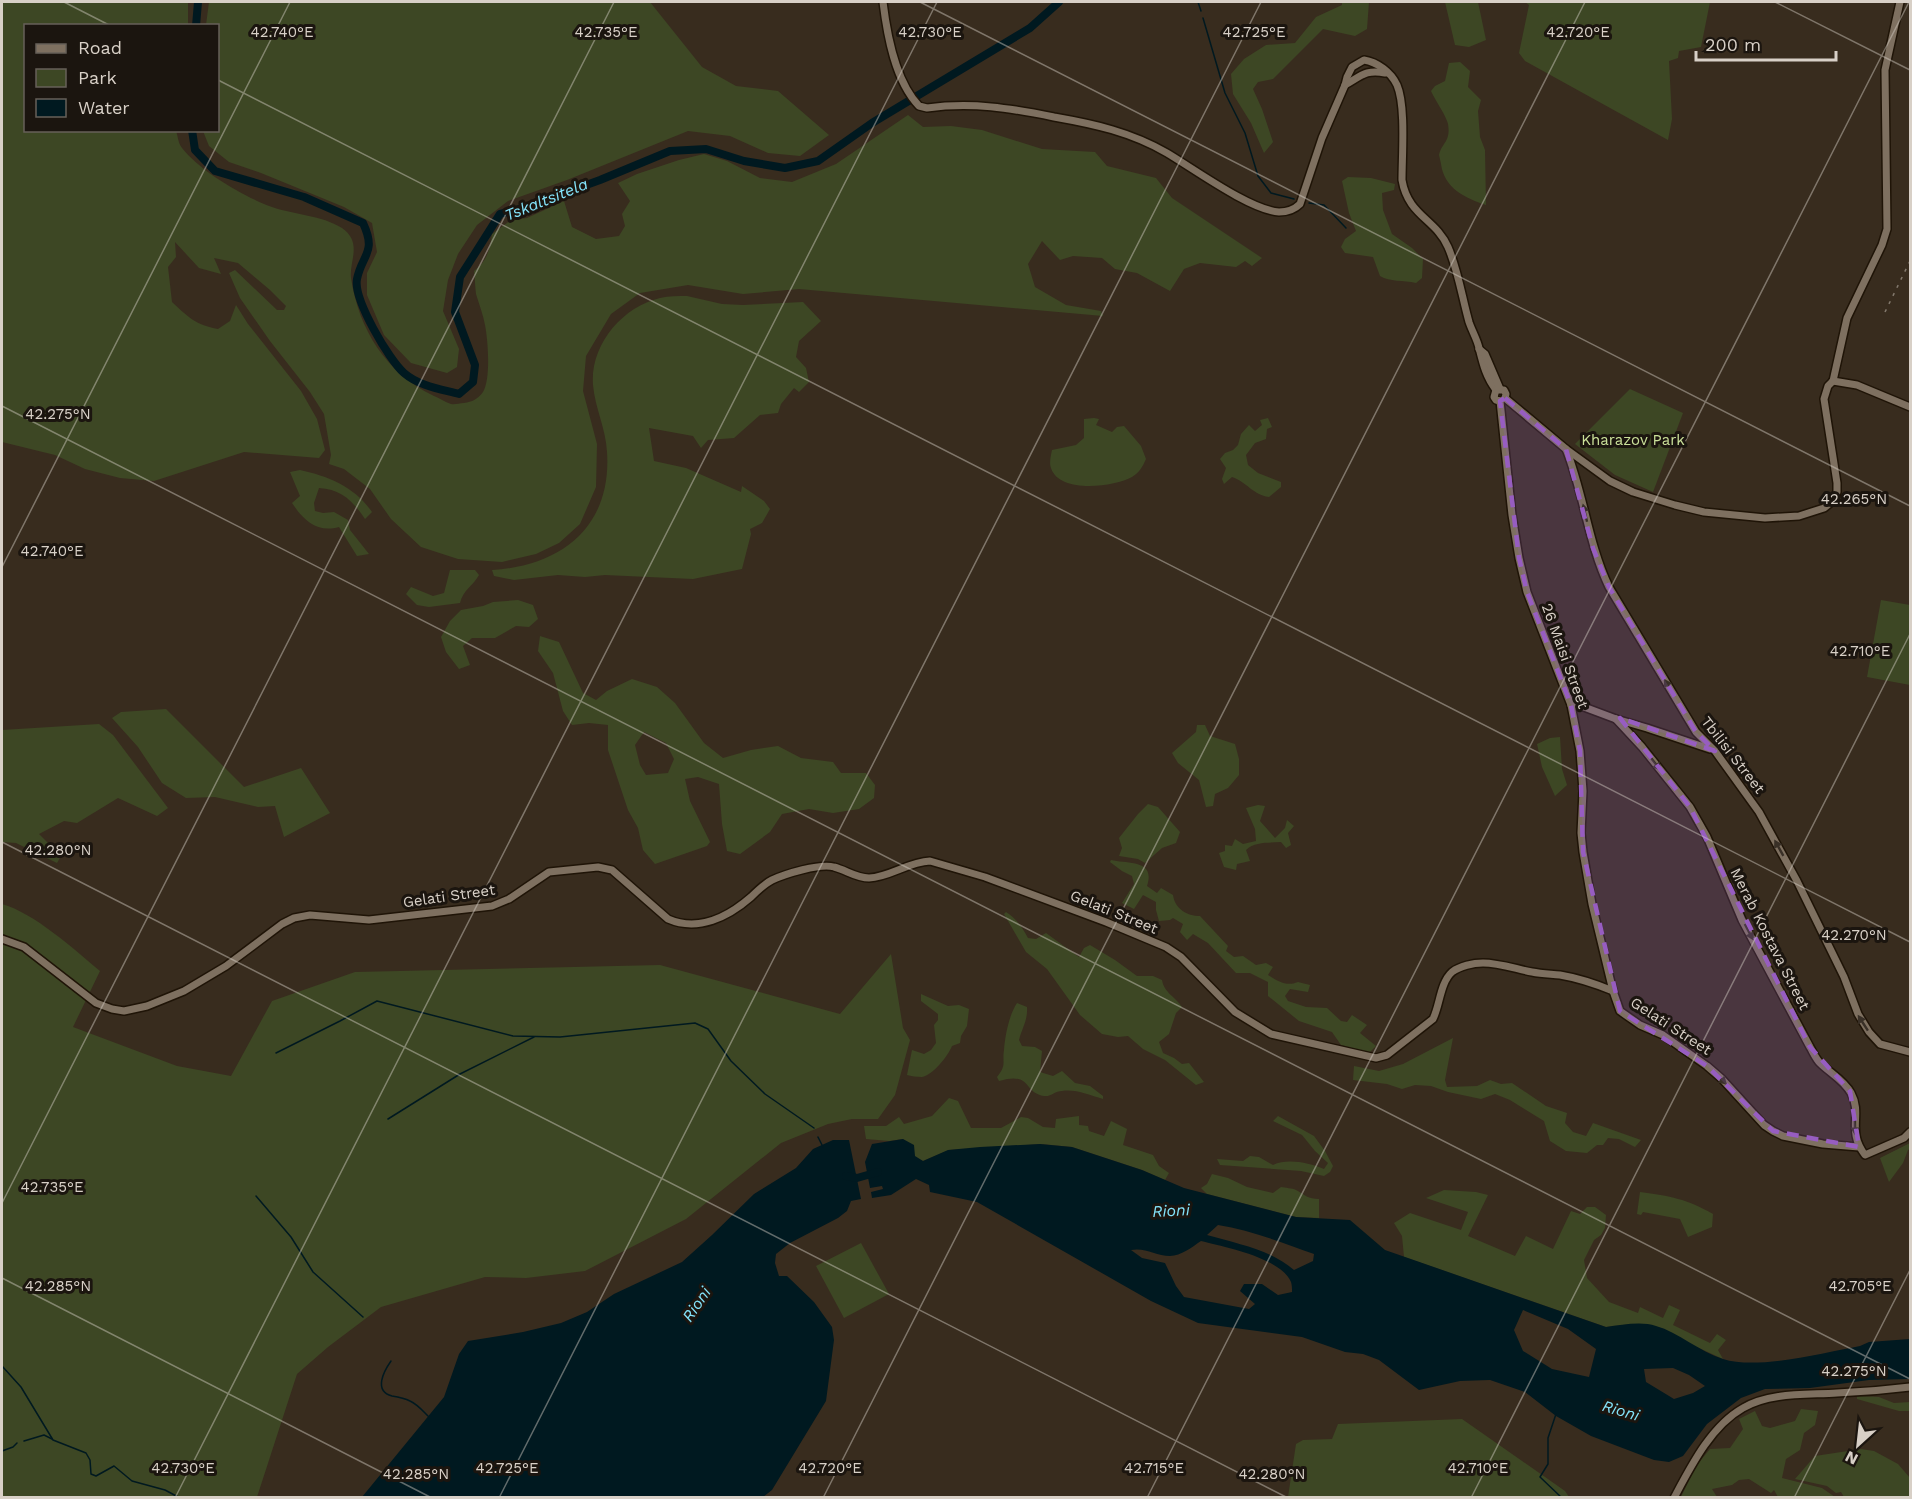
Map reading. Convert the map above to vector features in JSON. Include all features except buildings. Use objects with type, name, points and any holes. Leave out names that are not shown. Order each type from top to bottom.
[{"type":"main road","points":[[883,2],[894,57],[904,83],[917,104],[924,108],[966,105],[1006,107],[1111,128],[1164,151],[1243,199],[1273,211],[1287,212],[1297,207],[1302,200],[1322,138],[1352,67],[1364,60],[1377,63],[1397,84],[1401,100],[1404,192],[1448,247],[1469,322],[1479,348],[1485,354],[1498,389],[1505,392],[1503,400],[1610,481],[1633,492],[1704,512],[1765,518],[1808,514],[1829,504],[1834,500],[1837,492],[1824,403],[1828,386],[1833,381],[1847,318],[1887,229],[1885,70],[1900,2]]},
{"type":"main road","points":[[1345,85],[1373,70],[1388,74]]},
{"type":"main road","points":[[1833,381],[1857,385],[1911,407]]},
{"type":"main road","name":"26 Maisi Street","points":[[1503,400],[1512,515],[1527,592],[1571,705],[1580,751],[1583,791],[1581,833],[1583,852],[1592,904],[1613,991]]},
{"type":"main road","name":"Tbilisi Street","points":[[1566,448],[1579,487],[1593,548],[1604,576],[1644,647],[1696,732],[1715,751],[1759,812],[1780,849],[1844,977],[1858,1014],[1869,1032],[1880,1044],[1911,1052]]},
{"type":"main road","points":[[1571,705],[1584,707],[1715,751]]},
{"type":"main road","name":"Merab Kostava Street","points":[[1616,719],[1642,747],[1690,807],[1707,837],[1741,917],[1810,1047],[1820,1063],[1850,1091],[1855,1104],[1855,1133],[1859,1147]]},
{"type":"main road","name":"Gelati Street","points":[[2,939],[24,947],[96,1003],[112,1010],[133,1010],[166,999],[226,966],[282,924],[294,918],[310,915],[369,920],[492,906],[509,899],[544,874],[566,869],[598,867],[612,870],[668,919],[690,924],[726,916],[773,879],[813,868],[834,867],[868,878],[921,861],[930,861],[996,881],[1166,947],[1180,957],[1235,1012],[1271,1034],[1376,1058],[1387,1055],[1433,1018],[1444,986],[1453,971],[1474,963],[1485,963],[1562,976],[1596,984],[1613,991],[1620,1011],[1628,1018],[1663,1035],[1707,1066],[1722,1078],[1764,1125],[1783,1136],[1823,1144],[1859,1147],[1865,1155],[1904,1138],[1911,1132]]},
{"type":"main road","points":[[1674,1497],[1702,1450],[1720,1427],[1743,1408],[1756,1402],[1787,1396],[1911,1388]]},
{"type":"highlighted area","points":[[1505,398],[1566,449],[1593,548],[1609,587],[1696,732],[1715,751],[1620,718],[1690,807],[1810,1047],[1850,1091],[1859,1147],[1773,1131],[1707,1066],[1620,1011],[1583,852],[1580,751],[1571,705],[1527,592],[1519,558],[1500,401]]},
{"type":"green space","points":[[2,2],[188,2],[188,24],[24,24],[24,132],[176,132],[181,146],[190,157],[236,190],[272,207],[325,220],[342,228],[354,246],[351,278],[355,297],[368,332],[389,362],[402,375],[417,386],[451,404],[475,400],[486,386],[487,340],[476,294],[474,271],[487,255],[492,234],[511,220],[527,218],[564,201],[572,227],[596,239],[619,236],[625,226],[622,214],[630,201],[618,183],[637,174],[704,154],[727,161],[760,178],[792,182],[836,164],[908,115],[923,127],[951,126],[982,130],[1042,149],[1095,152],[1107,166],[1156,178],[1172,198],[1262,258],[1252,266],[1245,261],[1236,267],[1200,263],[1184,269],[1170,291],[1137,273],[1115,269],[1102,258],[1073,256],[1060,260],[1042,241],[1028,264],[1035,287],[1066,305],[1101,311],[1103,316],[799,289],[743,294],[688,285],[640,293],[611,314],[586,356],[583,391],[597,444],[596,487],[580,524],[559,543],[536,554],[502,562],[458,559],[421,547],[391,519],[370,489],[344,469],[329,464],[331,455],[324,414],[240,298],[229,273],[235,270],[277,310],[284,310],[286,306],[238,263],[214,258],[221,274],[199,268],[175,242],[176,257],[168,267],[172,302],[193,320],[218,329],[230,321],[236,305],[248,324],[301,391],[317,419],[325,450],[319,458],[244,452],[154,481],[120,478],[85,469],[55,455],[2,442]]},
{"type":"green space","points":[[209,2],[650,2],[702,67],[736,86],[778,91],[829,135],[800,156],[768,153],[730,136],[688,131],[567,180],[508,201],[477,225],[458,254],[448,280],[443,311],[459,349],[457,367],[447,373],[411,363],[384,335],[367,295],[367,273],[377,252],[372,223],[344,207],[229,162],[209,146],[203,132],[219,132],[219,24],[206,24]]},
{"type":"green space","points":[[1342,2],[1369,2],[1367,29],[1355,36],[1323,29],[1273,79],[1258,82],[1253,89],[1273,142],[1264,153],[1251,123],[1233,94],[1231,74],[1244,59],[1266,45],[1295,43],[1316,17],[1342,5]]},
{"type":"green space","points":[[1445,2],[1478,2],[1486,40],[1469,47],[1455,45]]},
{"type":"green space","points":[[1525,2],[1710,2],[1701,47],[1679,51],[1678,58],[1669,61],[1672,119],[1668,140],[1525,61],[1519,53],[1529,5]]},
{"type":"green space","points":[[1460,62],[1470,71],[1468,87],[1481,100],[1478,111],[1480,137],[1485,150],[1486,205],[1463,195],[1451,186],[1446,180],[1439,155],[1449,130],[1445,117],[1431,91],[1445,81],[1449,63]]},
{"type":"green space","points":[[1348,177],[1371,178],[1395,184],[1394,190],[1382,193],[1383,210],[1392,234],[1423,259],[1422,278],[1416,283],[1384,278],[1380,276],[1373,257],[1345,253],[1341,247],[1345,239],[1356,231],[1349,213],[1342,181]]},
{"type":"green space","points":[[687,296],[722,304],[803,302],[821,321],[799,341],[796,357],[806,368],[809,382],[799,392],[794,388],[781,404],[778,413],[760,415],[734,438],[708,440],[701,448],[693,436],[649,428],[654,461],[686,468],[741,492],[742,486],[764,501],[770,509],[762,523],[750,529],[751,534],[742,569],[693,579],[558,575],[514,580],[494,576],[492,570],[517,567],[540,560],[560,550],[578,537],[591,521],[601,501],[606,478],[607,452],[593,385],[593,370],[597,356],[611,330],[633,310],[660,298]]},
{"type":"green space","name":"Kharazov Park","points":[[1630,389],[1683,413],[1653,492],[1615,475],[1575,444]]},
{"type":"green space","points":[[1268,418],[1272,427],[1267,429],[1266,439],[1255,443],[1246,455],[1248,465],[1258,473],[1281,482],[1281,487],[1269,497],[1259,494],[1232,477],[1224,484],[1222,479],[1226,468],[1220,459],[1238,445],[1241,434],[1249,425],[1255,431],[1262,425],[1260,420]]},
{"type":"green space","points":[[1084,419],[1099,419],[1096,425],[1112,432],[1117,427],[1124,426],[1141,446],[1145,462],[1134,475],[1124,481],[1088,486],[1064,482],[1051,468],[1052,450],[1076,445],[1084,438]]},
{"type":"green space","points":[[300,470],[340,484],[365,503],[372,512],[365,519],[346,497],[334,491],[319,488],[314,503],[315,511],[334,512],[348,520],[350,530],[369,554],[357,556],[339,527],[324,528],[312,524],[292,503],[300,496],[290,472]]},
{"type":"green space","points":[[450,570],[475,570],[479,575],[463,595],[460,603],[429,607],[417,605],[406,594],[411,587],[433,596],[444,593]]},
{"type":"green space","points":[[518,600],[533,605],[538,619],[529,627],[516,626],[495,638],[472,638],[463,646],[470,665],[459,669],[446,652],[441,637],[450,621],[461,610],[493,602]]},
{"type":"green space","points":[[1881,600],[1910,605],[1910,685],[1867,677]]},
{"type":"green space","points":[[540,636],[559,642],[583,693],[596,700],[607,691],[632,679],[657,687],[675,703],[704,743],[723,758],[751,750],[778,746],[801,758],[833,762],[841,773],[866,773],[875,785],[874,798],[859,809],[833,813],[809,809],[782,814],[770,832],[740,854],[727,851],[719,784],[698,777],[685,779],[690,801],[710,842],[707,846],[655,864],[643,850],[638,828],[628,810],[608,750],[608,725],[589,723],[572,725],[563,711],[553,673],[538,651]],"holes":[[[644,732],[666,743],[674,759],[668,773],[646,775],[640,765],[635,745]]]},
{"type":"green space","points":[[166,709],[244,787],[301,768],[330,813],[284,837],[275,806],[258,807],[215,797],[186,798],[162,783],[138,747],[112,718],[121,712]]},
{"type":"green space","points":[[99,724],[113,735],[168,808],[157,816],[118,798],[77,823],[64,821],[39,834],[61,856],[57,863],[16,843],[2,842],[2,730]]},
{"type":"green space","points":[[1197,725],[1205,725],[1210,736],[1235,744],[1239,759],[1239,775],[1228,788],[1215,794],[1213,806],[1206,807],[1199,780],[1178,763],[1172,753],[1196,732]]},
{"type":"green space","points":[[1560,737],[1562,769],[1567,785],[1555,796],[1542,767],[1537,744],[1550,738]]},
{"type":"green space","points":[[1148,804],[1158,807],[1180,832],[1176,843],[1162,848],[1145,863],[1138,859],[1119,856],[1122,848],[1119,838]]},
{"type":"green space","points":[[1265,806],[1260,821],[1275,838],[1285,828],[1287,820],[1294,826],[1288,833],[1291,845],[1286,848],[1281,842],[1254,845],[1246,850],[1250,861],[1237,864],[1236,870],[1224,867],[1219,853],[1225,851],[1225,845],[1232,846],[1235,839],[1243,844],[1256,841],[1255,829],[1246,808]]},
{"type":"green space","points":[[1111,860],[1144,867],[1149,877],[1147,886],[1157,893],[1161,888],[1173,895],[1182,911],[1200,916],[1228,946],[1226,951],[1234,957],[1243,956],[1256,965],[1266,963],[1273,967],[1268,975],[1282,983],[1298,982],[1310,985],[1308,992],[1290,989],[1285,996],[1288,1001],[1306,1007],[1327,1008],[1341,1021],[1347,1022],[1352,1015],[1367,1025],[1360,1033],[1376,1046],[1369,1053],[1341,1045],[1332,1032],[1299,1021],[1268,996],[1268,982],[1250,973],[1236,973],[1208,943],[1193,934],[1187,940],[1180,932],[1183,924],[1173,918],[1159,921],[1156,902],[1143,895],[1134,909],[1122,903],[1134,884],[1132,876],[1110,862]]},
{"type":"green space","points":[[2,904],[40,923],[100,971],[73,1027],[177,1066],[231,1076],[272,1001],[355,972],[660,965],[840,1014],[891,954],[903,1028],[910,1040],[895,1095],[878,1119],[852,1119],[828,1124],[781,1143],[686,1219],[585,1271],[526,1278],[485,1277],[381,1307],[297,1374],[257,1497],[2,1497]]},
{"type":"green space","points":[[1006,912],[1019,924],[1028,938],[1036,939],[1046,933],[1079,957],[1084,948],[1090,945],[1137,976],[1153,976],[1162,980],[1165,988],[1182,1007],[1176,1013],[1169,1034],[1159,1042],[1163,1053],[1182,1064],[1189,1063],[1204,1082],[1196,1085],[1165,1060],[1143,1049],[1128,1036],[1102,1034],[1080,1015],[1047,969],[1026,952],[1004,914]]},
{"type":"green space","points":[[921,994],[948,1006],[959,1005],[969,1009],[967,1026],[960,1043],[952,1046],[940,1064],[931,1073],[922,1077],[907,1075],[912,1050],[924,1054],[931,1050],[936,1043],[934,1025],[938,1020],[938,1014],[921,1001]]},
{"type":"green space","points":[[1017,1003],[1027,1007],[1026,1020],[1019,1040],[1022,1046],[1035,1047],[1042,1051],[1040,1072],[1053,1076],[1062,1071],[1075,1083],[1090,1086],[1103,1096],[1103,1099],[1072,1091],[1060,1091],[1044,1096],[1037,1094],[1017,1079],[999,1081],[997,1077],[1003,1067],[1008,1026]]},
{"type":"green space","points":[[1453,1038],[1445,1080],[1447,1087],[1477,1086],[1490,1080],[1501,1084],[1512,1083],[1546,1106],[1567,1113],[1565,1123],[1573,1132],[1586,1136],[1593,1123],[1641,1140],[1635,1147],[1619,1139],[1608,1138],[1603,1145],[1597,1145],[1587,1153],[1566,1151],[1550,1141],[1544,1121],[1510,1100],[1495,1094],[1481,1099],[1431,1086],[1415,1085],[1402,1089],[1387,1084],[1353,1080],[1354,1066],[1379,1071],[1403,1064]]},
{"type":"green space","points":[[949,1098],[958,1101],[971,1128],[1001,1128],[1021,1117],[1028,1118],[1043,1127],[1055,1128],[1056,1119],[1079,1116],[1079,1125],[1088,1126],[1089,1131],[1104,1136],[1111,1121],[1127,1129],[1123,1145],[1153,1155],[1159,1166],[1169,1173],[1165,1180],[1072,1147],[1041,1144],[949,1150],[923,1161],[914,1157],[903,1139],[889,1141],[866,1139],[864,1126],[886,1126],[899,1117],[904,1124],[932,1116]]},
{"type":"green space","points":[[1278,1116],[1314,1136],[1333,1166],[1330,1172],[1324,1176],[1301,1171],[1220,1165],[1217,1159],[1243,1161],[1250,1156],[1259,1157],[1273,1165],[1298,1162],[1324,1169],[1328,1163],[1302,1135],[1273,1121]]},
{"type":"green space","points":[[1910,1143],[1910,1149],[1903,1163],[1889,1182],[1880,1158]]},
{"type":"green space","points":[[1212,1174],[1228,1178],[1247,1187],[1273,1193],[1281,1187],[1291,1188],[1319,1199],[1319,1218],[1296,1217],[1207,1194],[1201,1188],[1207,1184]]},
{"type":"green space","points":[[1444,1190],[1488,1195],[1468,1236],[1515,1256],[1526,1236],[1553,1249],[1571,1211],[1580,1214],[1587,1207],[1595,1207],[1606,1215],[1605,1228],[1594,1240],[1584,1260],[1587,1278],[1609,1302],[1638,1313],[1640,1307],[1663,1318],[1669,1305],[1680,1310],[1673,1325],[1710,1343],[1717,1334],[1726,1340],[1718,1350],[1723,1359],[1632,1324],[1606,1327],[1404,1257],[1402,1236],[1394,1223],[1410,1213],[1461,1230],[1468,1212],[1426,1198]]},
{"type":"green space","points":[[1640,1192],[1678,1199],[1704,1209],[1713,1214],[1712,1227],[1688,1237],[1680,1219],[1643,1212],[1641,1215],[1637,1214]]},
{"type":"green space","points":[[861,1243],[889,1294],[844,1318],[816,1266]]},
{"type":"green space","points":[[1857,1396],[1879,1397],[1894,1403],[1910,1402],[1910,1411],[1899,1411],[1857,1399]]},
{"type":"green space","points":[[1801,1409],[1818,1411],[1815,1425],[1804,1433],[1800,1450],[1786,1459],[1782,1478],[1822,1488],[1835,1497],[1778,1497],[1774,1490],[1771,1493],[1749,1479],[1712,1489],[1717,1497],[1681,1497],[1696,1466],[1710,1449],[1730,1448],[1743,1429],[1739,1419],[1755,1411],[1762,1426],[1770,1428],[1795,1421]]},
{"type":"green space","points":[[1462,1419],[1565,1491],[1569,1497],[1288,1497],[1296,1444],[1303,1440],[1332,1439],[1338,1424]]},
{"type":"green space","points":[[1861,1449],[1874,1451],[1898,1464],[1910,1478],[1910,1497],[1844,1497],[1841,1492],[1836,1493],[1827,1486],[1795,1479],[1815,1456]]},
{"type":"water","points":[[903,1139],[914,1145],[915,1156],[923,1161],[948,1150],[1040,1144],[1072,1147],[1142,1170],[1184,1188],[1296,1217],[1350,1220],[1385,1250],[1606,1327],[1625,1324],[1656,1326],[1723,1359],[1737,1362],[1772,1362],[1828,1353],[1869,1342],[1910,1339],[1910,1379],[1869,1380],[1810,1388],[1765,1389],[1741,1398],[1707,1424],[1683,1456],[1669,1462],[1654,1460],[1591,1436],[1556,1416],[1525,1392],[1490,1380],[1460,1381],[1419,1390],[1379,1360],[1363,1354],[1345,1352],[1302,1337],[1198,1323],[1151,1301],[977,1202],[930,1192],[929,1185],[916,1179],[891,1195],[872,1198],[871,1192],[883,1189],[882,1186],[870,1188],[865,1162],[872,1144]],"holes":[[[1218,1225],[1242,1230],[1314,1254],[1313,1261],[1294,1270],[1264,1252],[1207,1235]],[[1201,1241],[1251,1255],[1276,1266],[1285,1274],[1291,1282],[1292,1292],[1278,1295],[1262,1284],[1244,1284],[1240,1291],[1255,1304],[1249,1309],[1184,1297],[1165,1263],[1142,1258],[1131,1250],[1165,1256],[1182,1253]],[[1523,1310],[1568,1329],[1596,1349],[1589,1377],[1552,1369],[1523,1351],[1514,1330]],[[1673,1368],[1705,1386],[1693,1393],[1674,1399],[1646,1382],[1644,1369]]]},
{"type":"water","points":[[833,1140],[849,1140],[861,1199],[851,1201],[847,1211],[838,1218],[790,1243],[776,1254],[775,1263],[779,1276],[787,1276],[814,1302],[832,1327],[834,1340],[826,1401],[772,1490],[763,1497],[362,1497],[444,1397],[459,1354],[468,1341],[561,1323],[587,1312],[614,1294],[682,1262],[754,1194],[796,1168],[813,1149]]},
{"type":"waterway","name":"Tskaltsitela","points":[[196,24],[198,2]]},
{"type":"waterway","name":"Tskaltsitela","points":[[192,132],[195,150],[215,171],[304,197],[363,223],[369,247],[359,271],[357,288],[373,329],[404,373],[423,384],[459,394],[473,382],[475,365],[455,312],[460,277],[500,214],[600,180],[670,151],[706,149],[744,161],[785,168],[818,161],[872,123],[1030,28],[1059,2]]},
{"type":"waterway","points":[[1198,2],[1201,11]]},
{"type":"waterway","points":[[1203,18],[1225,93],[1245,133],[1258,176],[1271,193],[1294,199]]},
{"type":"waterway","points":[[1309,203],[1324,205],[1346,228]]},
{"type":"waterway","points":[[276,1053],[377,1001],[513,1036],[560,1037],[695,1023],[708,1029],[731,1061],[765,1094],[814,1128]]},
{"type":"waterway","points":[[388,1119],[460,1074],[534,1037]]},
{"type":"waterway","points":[[818,1137],[823,1147]]},
{"type":"waterway","name":"Rioni","points":[[846,1176],[857,1178],[878,1172]]},
{"type":"waterway","points":[[256,1196],[291,1237],[313,1272],[363,1317]]},
{"type":"waterway","points":[[391,1361],[382,1380],[383,1390],[392,1396],[413,1402],[428,1416]]},
{"type":"waterway","points":[[2,1366],[21,1387],[53,1440],[86,1453],[90,1460],[91,1474],[96,1476],[114,1466],[132,1481],[165,1490],[180,1498]]},
{"type":"waterway","points":[[1556,1414],[1548,1438],[1548,1464],[1540,1477],[1562,1498]]},
{"type":"waterway","points":[[24,1441],[44,1435],[52,1439]]},
{"type":"waterway","points":[[2,1451],[17,1443]]},
{"type":"railway","points":[[1885,312],[1910,261]]}]
